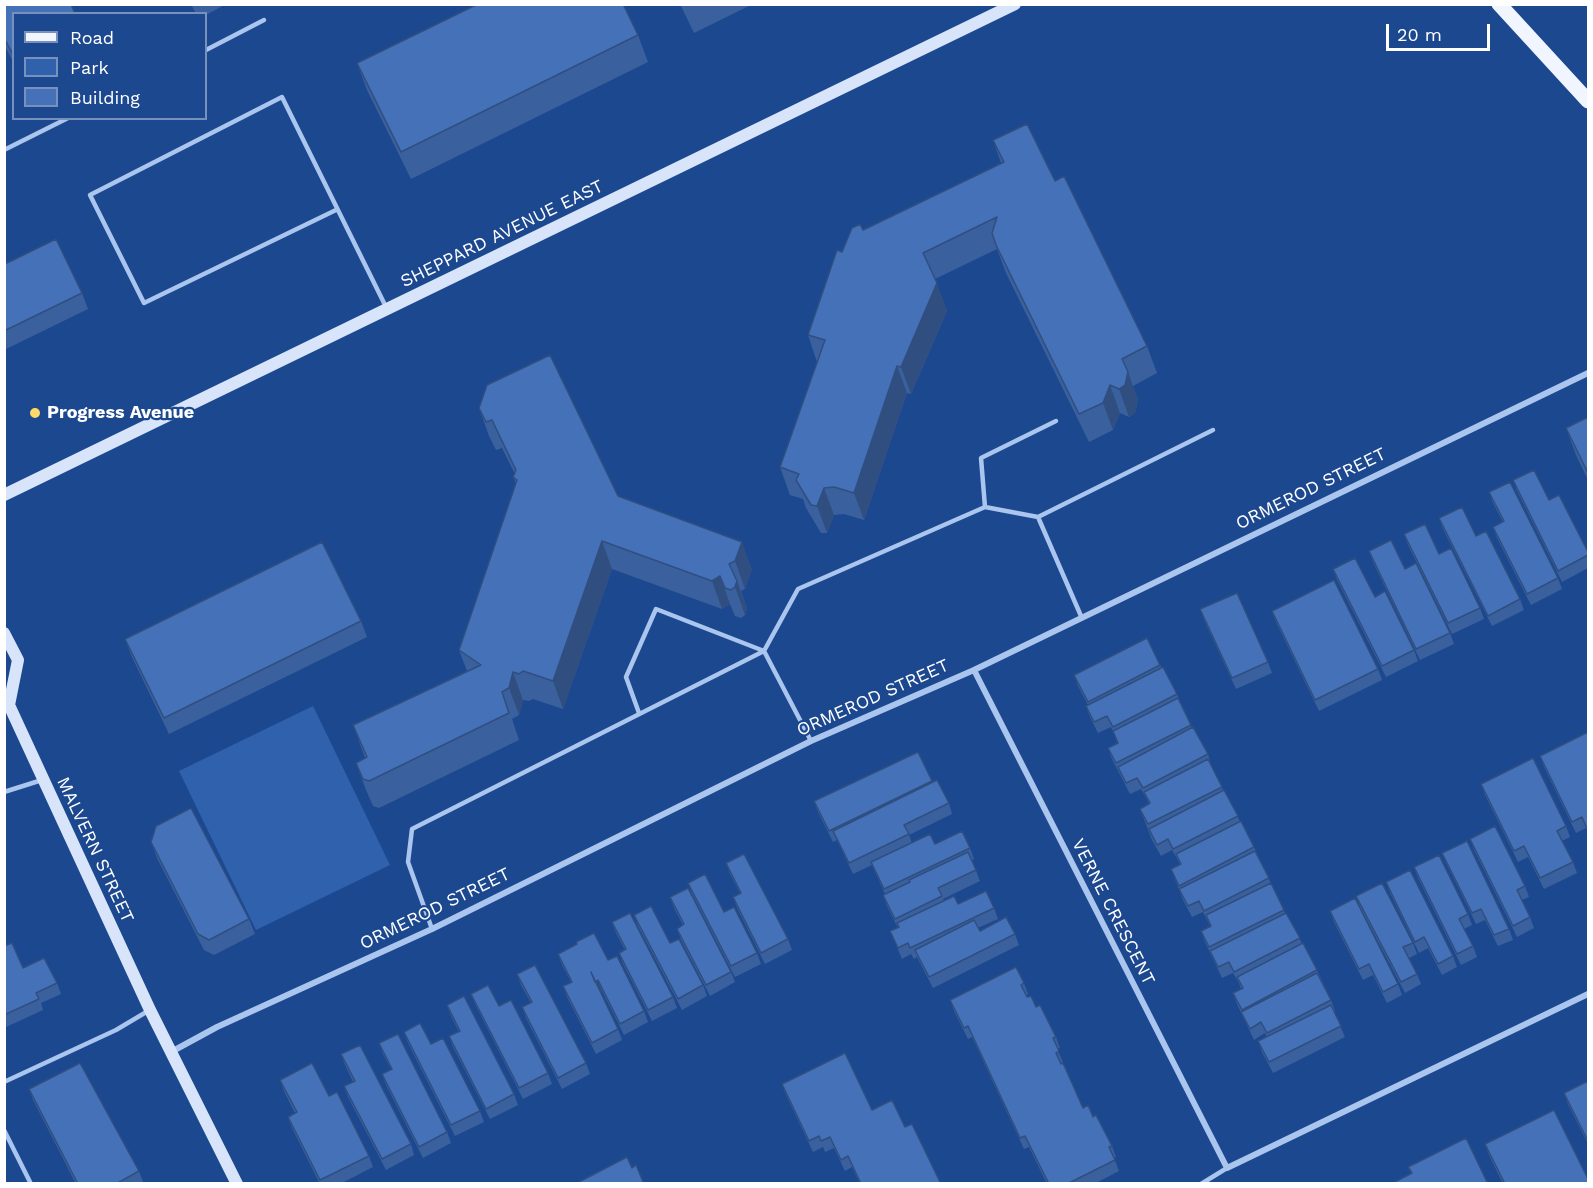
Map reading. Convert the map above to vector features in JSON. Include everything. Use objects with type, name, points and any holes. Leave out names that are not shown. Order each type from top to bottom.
[{"type":"main road","name":"SHEPPARD AVENUE EAST","points":[[4,495],[1015,4]]},
{"type":"main road","points":[[1499,4],[1588,101]]},
{"type":"main road","name":"MALVERN STREET","points":[[4,633],[18,660],[7,703],[150,1010],[237,1184]]},
{"type":"street","name":"ORMEROD STREET","points":[[171,1052],[217,1027],[432,929],[811,741],[974,670],[1081,616],[1588,373]]},
{"type":"street","name":"VERNE CRESCENT","points":[[974,670],[1227,1168]]},
{"type":"street","points":[[1227,1168],[1588,994]]},
{"type":"lane","points":[[207,49],[264,20]]},
{"type":"lane","points":[[336,210],[144,303],[90,195],[282,97],[387,309]]},
{"type":"lane","points":[[4,150],[64,120]]},
{"type":"lane","points":[[985,507],[981,458],[1056,421]]},
{"type":"lane","points":[[432,929],[408,862],[411,829],[764,651],[798,589],[985,507],[1038,517],[1214,430]]},
{"type":"lane","points":[[1038,517],[1081,616]]},
{"type":"lane","points":[[639,713],[626,677],[656,609],[764,651],[811,741]]},
{"type":"lane","points":[[4,792],[43,780]]},
{"type":"lane","points":[[4,1082],[116,1030],[150,1010]]},
{"type":"lane","points":[[4,1130],[31,1184]]},
{"type":"lane","points":[[1201,1184],[1227,1168]]},
{"type":"green space","points":[[313,706],[390,865],[256,930],[179,771]]},
{"type":"building","points":[[4,4],[71,4],[74,12],[12,12],[12,52],[4,38]]},
{"type":"building","points":[[478,4],[623,4],[638,35],[401,152],[357,63]]},
{"type":"building","points":[[1027,124],[1055,181],[1064,176],[1147,346],[1122,359],[1128,372],[1125,385],[1119,389],[1110,385],[1103,403],[1079,414],[996,245],[992,233],[997,217],[923,253],[937,283],[901,367],[897,366],[854,493],[834,487],[824,488],[817,506],[811,505],[796,480],[799,474],[780,467],[825,340],[808,335],[837,250],[842,252],[852,228],[860,224],[863,230],[1004,162],[993,140]]},
{"type":"building","points":[[56,239],[82,293],[4,331],[4,258],[7,263]]},
{"type":"building","points":[[550,355],[618,496],[742,542],[735,561],[729,564],[737,581],[735,587],[731,590],[725,588],[720,576],[712,581],[602,541],[553,681],[523,671],[519,674],[513,672],[509,688],[502,692],[509,713],[369,781],[363,779],[356,763],[367,757],[353,725],[481,665],[459,650],[517,480],[513,477],[516,470],[492,420],[486,422],[479,408],[487,385]]},
{"type":"building","points":[[1588,417],[1588,473],[1566,428]]},
{"type":"building","points":[[1534,470],[1549,500],[1559,495],[1588,552],[1588,555],[1558,571],[1513,480]]},
{"type":"building","points":[[1510,482],[1558,578],[1527,594],[1493,527],[1504,521],[1489,492]]},
{"type":"building","points":[[1462,507],[1476,536],[1486,531],[1520,599],[1488,616],[1439,518]]},
{"type":"building","points":[[1425,524],[1439,554],[1451,548],[1480,608],[1448,623],[1404,534]]},
{"type":"building","points":[[1391,540],[1405,569],[1416,563],[1450,633],[1416,649],[1369,551]]},
{"type":"building","points":[[322,542],[361,621],[164,718],[125,639]]},
{"type":"building","points":[[1355,558],[1375,597],[1385,591],[1414,650],[1382,666],[1333,569]]},
{"type":"building","points":[[1334,580],[1378,669],[1315,700],[1272,611]]},
{"type":"building","points":[[1237,593],[1268,662],[1232,678],[1200,609]]},
{"type":"building","points":[[1147,638],[1160,665],[1088,702],[1074,675]]},
{"type":"building","points":[[1163,667],[1177,694],[1113,727],[1107,716],[1094,722],[1086,706]]},
{"type":"building","points":[[1178,698],[1191,725],[1116,763],[1108,748],[1118,743],[1113,731]]},
{"type":"building","points":[[1193,727],[1208,754],[1143,788],[1137,778],[1126,783],[1118,767]]},
{"type":"building","points":[[1588,732],[1588,831],[1582,817],[1572,822],[1540,756]]},
{"type":"building","points":[[918,752],[932,781],[829,831],[814,801]]},
{"type":"building","points":[[1533,758],[1566,826],[1557,831],[1573,862],[1540,878],[1524,846],[1514,851],[1481,784]]},
{"type":"building","points":[[1208,759],[1222,787],[1148,824],[1140,809],[1150,803],[1144,792]]},
{"type":"building","points":[[937,780],[949,803],[904,825],[909,834],[849,863],[833,831]]},
{"type":"building","points":[[1224,790],[1238,816],[1173,849],[1168,839],[1157,845],[1149,829]]},
{"type":"building","points":[[191,808],[249,919],[209,940],[198,934],[151,842],[156,826]]},
{"type":"building","points":[[1241,821],[1254,847],[1179,886],[1171,869],[1181,864],[1176,854]]},
{"type":"building","points":[[1495,826],[1525,886],[1517,890],[1530,917],[1513,926],[1470,839]]},
{"type":"building","points":[[962,831],[970,848],[884,889],[871,862],[930,834],[935,844]]},
{"type":"building","points":[[1467,841],[1509,929],[1494,935],[1481,909],[1472,913],[1442,853]]},
{"type":"building","points":[[1255,851],[1269,878],[1204,911],[1199,901],[1188,906],[1179,889]]},
{"type":"building","points":[[968,852],[976,870],[938,888],[942,896],[895,919],[883,895]]},
{"type":"building","points":[[744,854],[788,939],[761,953],[733,897],[741,893],[726,863]]},
{"type":"building","points":[[1439,855],[1468,914],[1459,919],[1473,946],[1457,954],[1414,867]]},
{"type":"building","points":[[1410,870],[1453,956],[1438,964],[1424,937],[1415,942],[1386,882]]},
{"type":"building","points":[[705,874],[724,912],[734,907],[757,953],[731,966],[688,883]]},
{"type":"building","points":[[1271,883],[1284,910],[1209,947],[1201,931],[1211,926],[1206,915]]},
{"type":"building","points":[[1382,883],[1413,943],[1403,947],[1417,974],[1401,982],[1356,896]]},
{"type":"building","points":[[688,888],[731,972],[706,985],[677,929],[684,924],[670,897]]},
{"type":"building","points":[[986,891],[994,908],[910,948],[908,943],[898,948],[890,931],[899,927],[897,923],[954,896],[958,904]]},
{"type":"building","points":[[1355,898],[1398,984],[1383,992],[1369,964],[1359,969],[1330,911]]},
{"type":"building","points":[[651,906],[670,943],[679,939],[703,985],[678,999],[634,915]]},
{"type":"building","points":[[630,913],[673,997],[648,1010],[619,953],[626,949],[612,922]]},
{"type":"building","points":[[1286,913],[1300,938],[1234,972],[1229,962],[1218,967],[1210,951]]},
{"type":"building","points":[[1006,917],[1015,934],[929,977],[915,950],[974,920],[980,931]]},
{"type":"building","points":[[594,933],[608,960],[617,956],[644,1011],[620,1024],[598,980],[596,982],[618,1029],[592,1043],[563,986],[572,982],[558,954]]},
{"type":"building","points":[[12,943],[23,968],[44,958],[57,983],[36,993],[39,999],[4,1015],[4,946]]},
{"type":"building","points":[[1303,943],[1317,970],[1242,1010],[1233,993],[1243,988],[1237,977]]},
{"type":"building","points":[[535,965],[586,1063],[558,1078],[522,1007],[532,1002],[517,974]]},
{"type":"building","points":[[1016,967],[1024,983],[1021,985],[1027,997],[1031,996],[1036,1007],[1040,1005],[1056,1037],[1053,1038],[1059,1051],[1056,1053],[1061,1064],[1063,1063],[1083,1108],[1088,1105],[1093,1117],[1096,1115],[1112,1146],[1109,1147],[1115,1160],[1067,1184],[1049,1184],[1025,1136],[1020,1138],[968,1026],[964,1028],[950,1000]]},
{"type":"building","points":[[1317,973],[1331,1000],[1267,1033],[1261,1022],[1250,1029],[1241,1012]]},
{"type":"building","points":[[488,985],[499,1006],[511,1000],[548,1073],[519,1088],[471,994]]},
{"type":"building","points":[[464,996],[514,1094],[486,1109],[449,1036],[460,1031],[447,1005]]},
{"type":"building","points":[[1331,1005],[1341,1026],[1269,1062],[1258,1041]]},
{"type":"building","points":[[420,1023],[431,1044],[443,1038],[480,1111],[451,1125],[404,1032]]},
{"type":"building","points":[[398,1034],[447,1132],[419,1147],[382,1074],[392,1069],[379,1043]]},
{"type":"building","points":[[360,1045],[411,1144],[382,1159],[344,1086],[355,1081],[341,1054]]},
{"type":"building","points":[[845,1053],[872,1110],[892,1100],[905,1127],[912,1124],[940,1182],[937,1184],[861,1184],[848,1156],[841,1160],[830,1137],[821,1141],[819,1136],[809,1141],[782,1084]]},
{"type":"building","points":[[80,1063],[139,1171],[116,1184],[78,1184],[29,1089]]},
{"type":"building","points":[[312,1063],[329,1096],[337,1092],[369,1156],[320,1180],[288,1117],[297,1112],[280,1080]]},
{"type":"building","points":[[1588,1081],[1588,1141],[1564,1093]]},
{"type":"building","points":[[1554,1110],[1588,1179],[1588,1184],[1505,1184],[1485,1144]]},
{"type":"building","points":[[1466,1138],[1488,1184],[1391,1184],[1412,1173],[1408,1167]]},
{"type":"building","points":[[627,1157],[632,1168],[636,1165],[644,1184],[575,1184]]},
{"type":"place","name":"Progress Avenue","points":[[35,413]]}]
